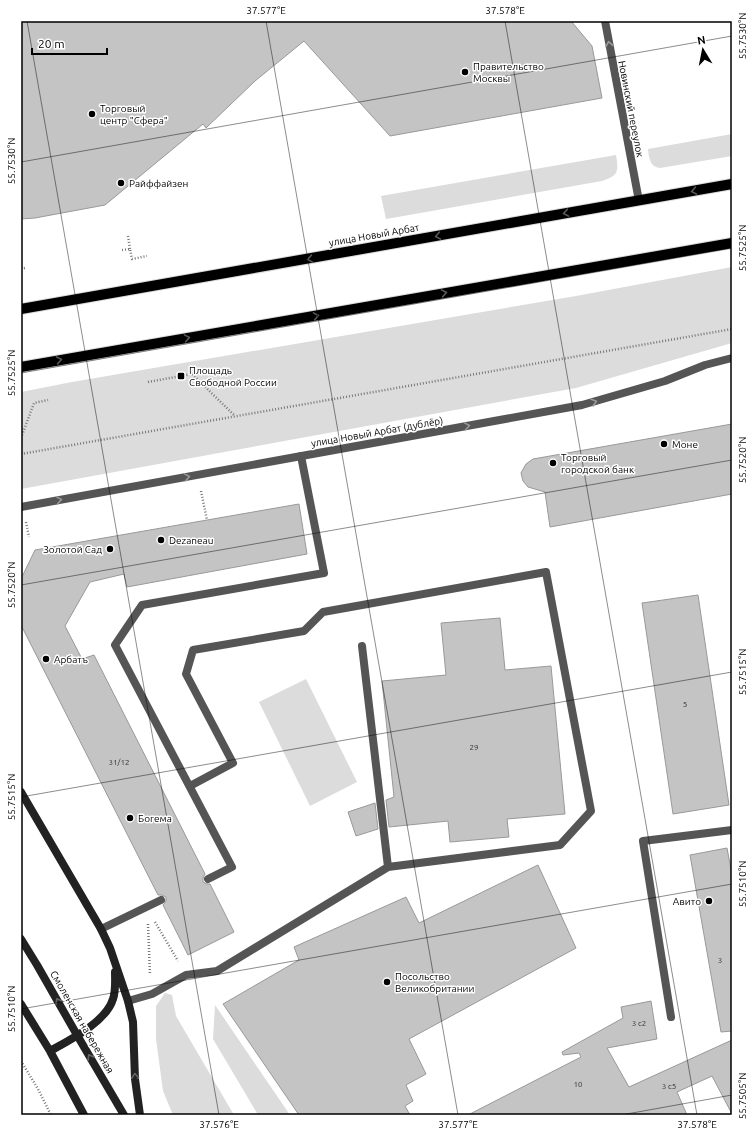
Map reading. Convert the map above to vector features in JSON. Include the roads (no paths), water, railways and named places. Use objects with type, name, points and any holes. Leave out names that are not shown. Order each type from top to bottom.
[{"type":"main road","name":"улица Новый Арбат","points":[[21,309],[732,184]]},
{"type":"main road","points":[[21,367],[732,243]]},
{"type":"main road","points":[[21,792],[101,929],[110,948],[128,1001],[133,1022],[135,1079],[140,1115]]},
{"type":"main road","name":"Смоленская набережная","points":[[21,939],[124,1115]]},
{"type":"main road","points":[[50,1051],[91,1026],[105,1014],[113,1000],[116,984],[114,960]]},
{"type":"main road","points":[[21,1004],[50,1051],[84,1115]]},
{"type":"street","name":"Новинский переулок","points":[[605,21],[639,201]]},
{"type":"street","name":"улица Новый Арбат (дублёр)","points":[[21,507],[582,405],[666,381],[705,365],[732,358]]},
{"type":"street","points":[[208,879],[232,868],[115,645],[142,605],[324,573],[301,456]]},
{"type":"street","points":[[128,1001],[152,994],[186,975],[217,971],[388,867],[560,845],[591,811],[546,572],[323,612],[304,631],[193,650],[186,674],[233,763],[190,786]]},
{"type":"street","points":[[362,646],[388,867]]},
{"type":"street","points":[[671,1017],[643,841],[732,830]]},
{"type":"street","points":[[101,929],[161,900]]},
{"type":"place","name":"Правительство Москвы","points":[[465,72]]},
{"type":"place","name":"Торговый центр \"Сфера\"","points":[[92,114]]},
{"type":"place","name":"Райффайзен","points":[[121,183]]},
{"type":"place","name":"Площадь Свободной России","points":[[181,376]]},
{"type":"place","name":"Моне","points":[[664,444]]},
{"type":"place","name":"Торговый городской банк","points":[[553,463]]},
{"type":"place","name":"Dezaneau","points":[[161,540]]},
{"type":"place","name":"Золотой Сад","points":[[110,549]]},
{"type":"place","name":"Арбатъ","points":[[46,659]]},
{"type":"place","name":"Богема","points":[[130,818]]},
{"type":"place","name":"Авито","points":[[709,901]]},
{"type":"place","name":"Посольство Великобритании","points":[[387,982]]}]
